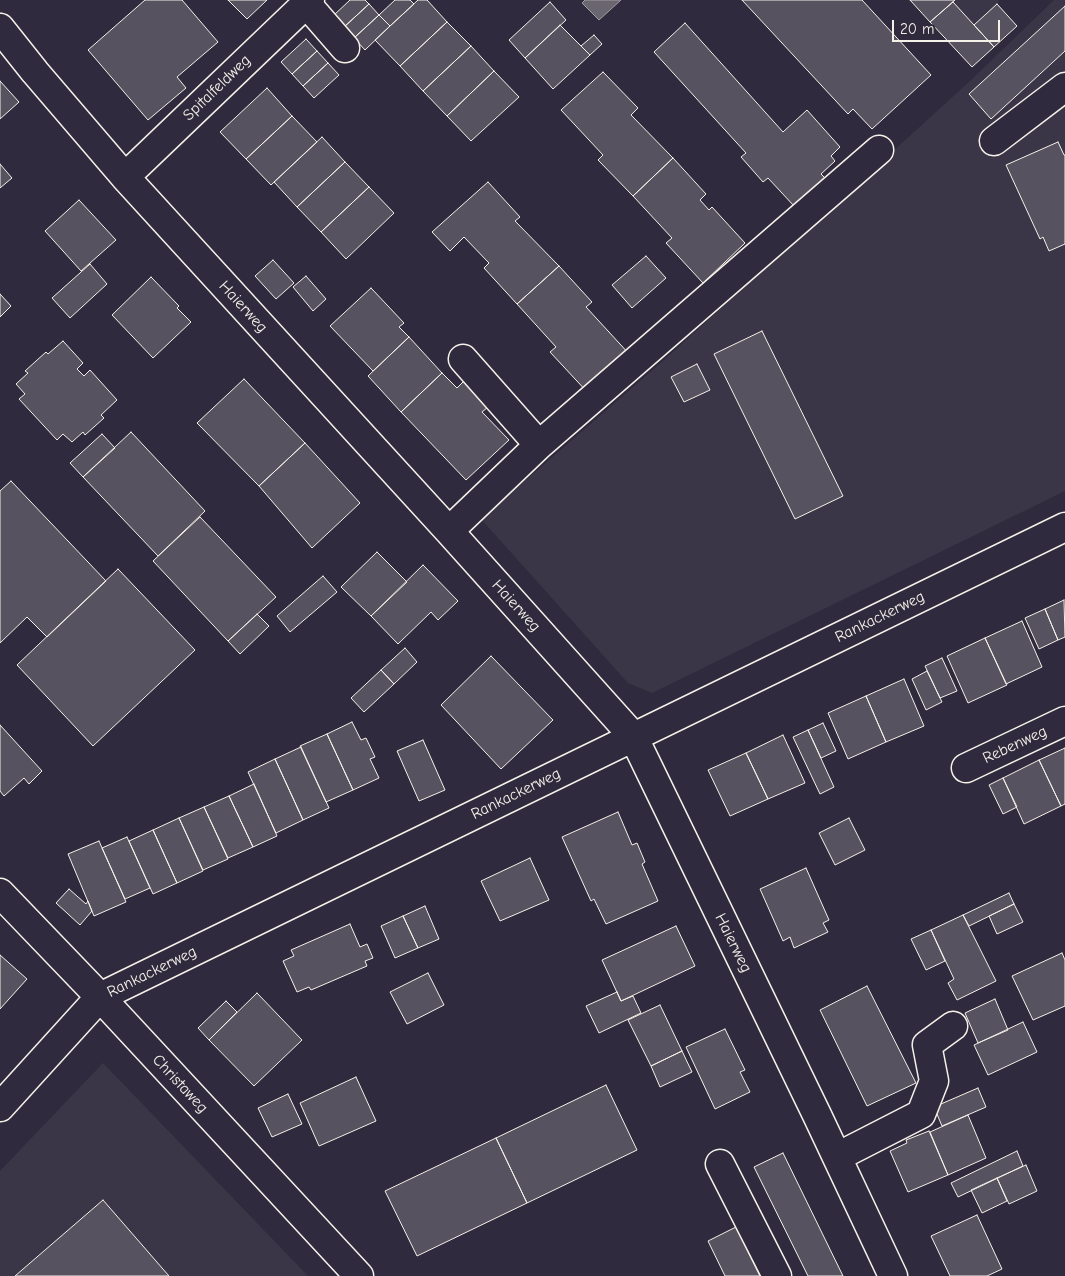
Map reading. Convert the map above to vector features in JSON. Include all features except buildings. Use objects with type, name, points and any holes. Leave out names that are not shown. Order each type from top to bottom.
[{"type":"street","points":[[308,2],[345,48]]},
{"type":"street","name":"Spitalfeldweg","points":[[125,177],[308,2]]},
{"type":"street","name":"Haierweg","points":[[0,28],[125,177],[633,736],[893,1276]]},
{"type":"street","points":[[994,141],[1065,87]]},
{"type":"street","points":[[448,532],[539,445],[879,150]]},
{"type":"street","points":[[463,359],[539,445]]},
{"type":"street","name":"Rankackerweg","points":[[0,1107],[100,997],[1065,527]]},
{"type":"street","name":"Rebenweg","points":[[966,768],[1065,721]]},
{"type":"street","name":"Christaweg","points":[[0,893],[100,997],[359,1276]]},
{"type":"street","points":[[837,1157],[921,1114],[934,1081],[927,1045],[953,1026]]},
{"type":"street","points":[[720,1164],[777,1276]]},
{"type":"shaded area","points":[[585,0],[621,0],[599,20],[582,3]]},
{"type":"shaded area","points":[[910,0],[999,0],[997,4],[1017,26],[972,67]]},
{"type":"shaded area","points":[[1054,0],[1065,0],[1065,491],[652,693],[628,683],[481,519],[663,361],[970,81]]},
{"type":"shaded area","points":[[103,1063],[308,1276],[0,1276],[0,1171]]}]
